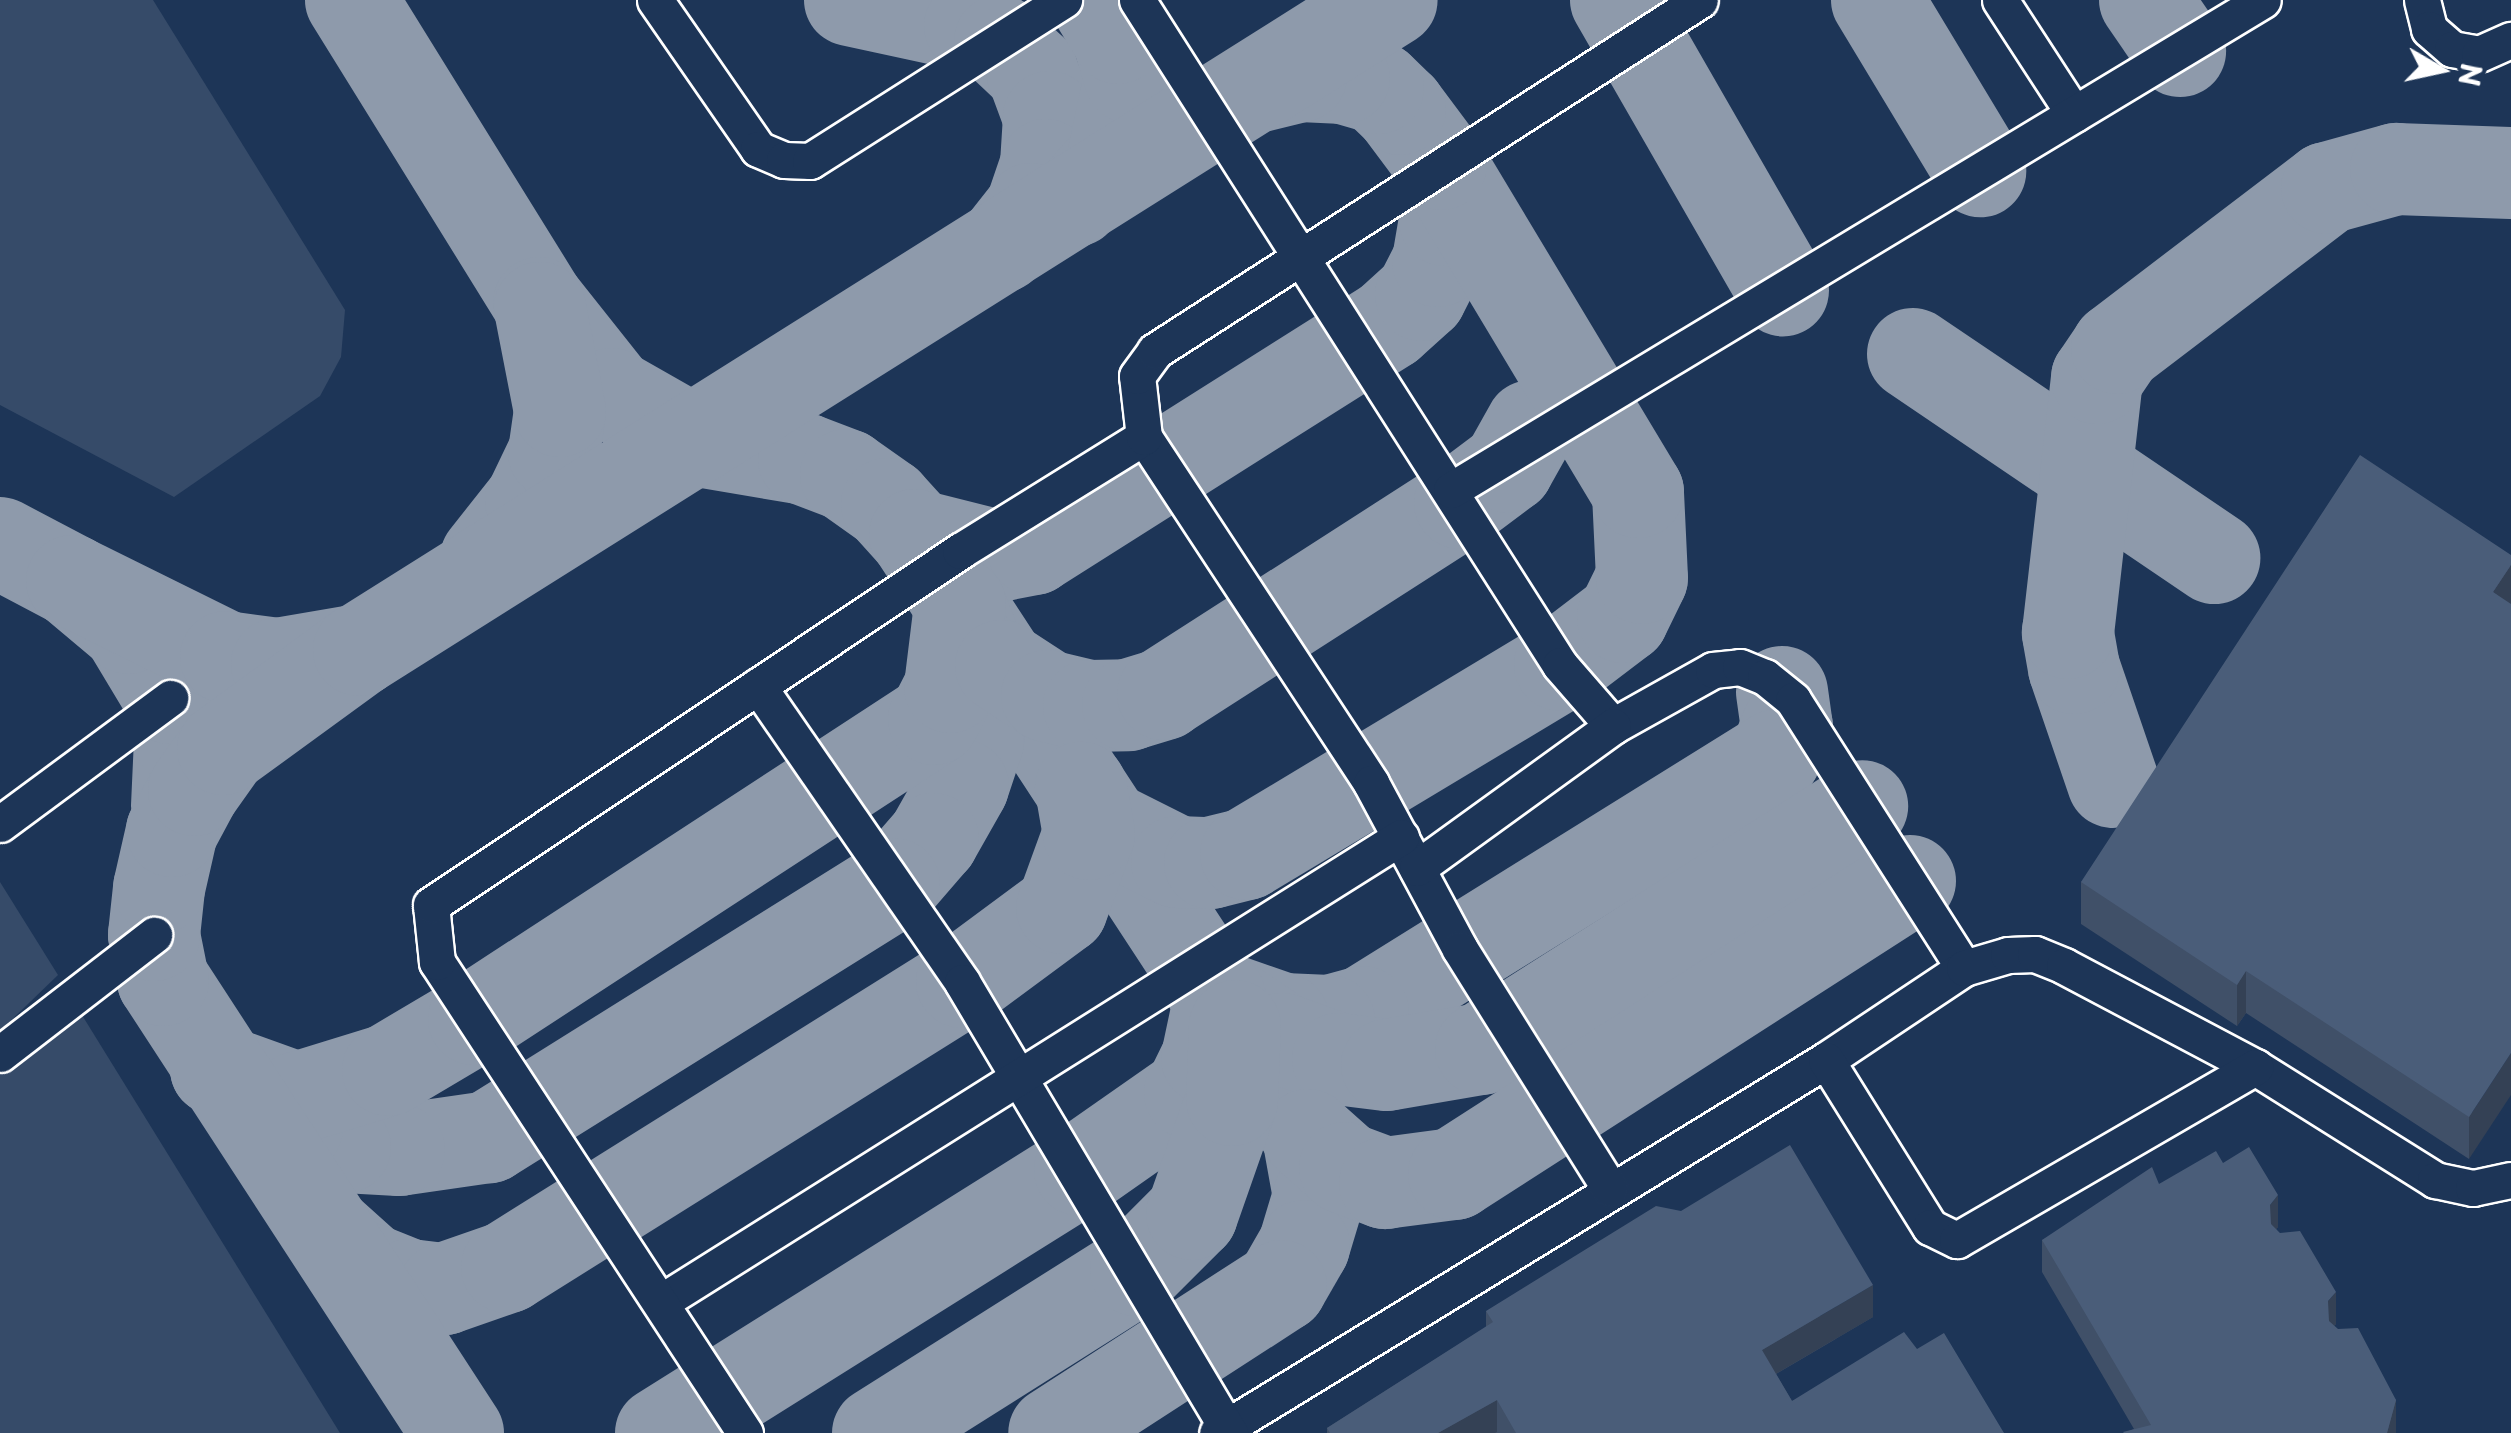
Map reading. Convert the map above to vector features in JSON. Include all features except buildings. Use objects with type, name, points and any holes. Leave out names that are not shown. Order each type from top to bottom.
[{"type":"lane","points":[[655,0],[758,148],[784,160],[810,161],[1064,0]]},
{"type":"lane","points":[[1137,0],[1560,665],[1613,726]]},
{"type":"lane","points":[[1610,1189],[1460,950],[1409,852],[1144,438],[1137,376],[1154,351],[1300,253],[1700,0]]},
{"type":"lane","points":[[2000,0],[2074,114]]},
{"type":"lane","points":[[1451,490],[2264,0]]},
{"type":"lane","points":[[2422,0],[2429,29],[2452,49],[2479,54],[2511,40]]},
{"type":"lane","points":[[746,1433],[436,962],[431,905],[758,686],[1144,438]]},
{"type":"lane","points":[[661,1302],[1018,1077],[1409,852],[1613,726],[1713,670],[1740,667],[1766,677],[1794,700],[1964,968]]},
{"type":"lane","points":[[758,686],[962,982],[1224,1431],[1610,1189],[1826,1060],[1964,968],[2035,954],[2255,1068],[2435,1180],[2473,1188],[2511,1180]]},
{"type":"lane","points":[[0,824],[170,698]]},
{"type":"lane","points":[[0,1054],[154,935]]},
{"type":"lane","points":[[1826,1060],[1930,1227],[1957,1240],[2255,1068]]},
{"type":"shaded area","points":[[0,0],[153,0],[345,310],[341,357],[320,396],[174,497],[0,405]]},
{"type":"shaded area","points":[[0,882],[58,975],[0,1031]]},
{"type":"shaded area","points":[[77,1007],[340,1433],[0,1433],[0,1071]]},
{"type":"taxiway","points":[[351,0],[539,303],[611,394],[692,440],[804,459],[846,475],[887,504],[915,535],[1308,1135],[1319,1196],[1304,1246],[1281,1286],[1054,1433]]},
{"type":"taxiway","points":[[850,0],[970,26],[1000,41],[1032,71],[1049,117],[1046,165],[1031,209],[1001,247]]},
{"type":"taxiway","points":[[1075,201],[1113,158],[1130,77],[1118,38],[1095,0]]},
{"type":"taxiway","points":[[458,1433],[163,980],[154,935],[159,888],[172,831],[194,790],[223,749],[359,650],[1392,0]]},
{"type":"taxiway","points":[[1616,0],[1783,290]]},
{"type":"taxiway","points":[[1877,0],[1980,171]]},
{"type":"taxiway","points":[[2145,0],[2180,51]]},
{"type":"taxiway","points":[[1107,827],[1177,862],[1210,863],[1246,854],[1560,665],[1623,617],[1642,578],[1638,492],[1441,164],[1400,109],[1378,88],[1344,78],[1301,76],[1256,87]]},
{"type":"taxiway","points":[[915,535],[998,556],[1033,549],[1389,324],[1421,295],[1438,261],[1445,220],[1441,164]]},
{"type":"taxiway","points":[[2113,782],[2074,668],[2068,633],[2097,378],[2117,348],[2327,188],[2396,169],[2511,173]]},
{"type":"taxiway","points":[[486,558],[531,501],[554,453],[560,411],[540,308]]},
{"type":"taxiway","points":[[1913,354],[2214,558]]},
{"type":"taxiway","points":[[1001,666],[1047,696],[1089,706],[1128,705],[1163,694],[1460,503],[1508,467],[1531,426]]},
{"type":"taxiway","points":[[0,543],[72,581]]},
{"type":"taxiway","points":[[177,806],[180,739],[170,698],[128,628],[72,581],[226,657],[277,664],[359,650]]},
{"type":"taxiway","points":[[960,605],[979,654],[984,697],[978,741],[963,786],[933,839],[894,884],[489,1137],[399,1150],[345,1147],[297,1128],[216,1069],[297,1098],[388,1070],[474,1019],[934,719],[950,687],[960,605]]},
{"type":"taxiway","points":[[1782,692],[1787,727],[1775,756],[1363,1012],[1329,1021],[1283,1019],[1220,997],[1282,1039],[1338,1059],[1387,1065],[1481,1049],[1862,806]]},
{"type":"taxiway","points":[[330,1234],[369,1269],[409,1285],[444,1289],[507,1267],[962,982],[1062,908],[1089,834],[1081,788]]},
{"type":"taxiway","points":[[1308,1135],[1345,1168],[1385,1183],[1454,1174],[1910,881]]},
{"type":"taxiway","points":[[661,1433],[1080,1170],[1190,1093],[1207,1058],[1220,997]]},
{"type":"taxiway","points":[[878,1433],[1136,1270],[1192,1214],[1232,1100],[1235,1026]]}]
